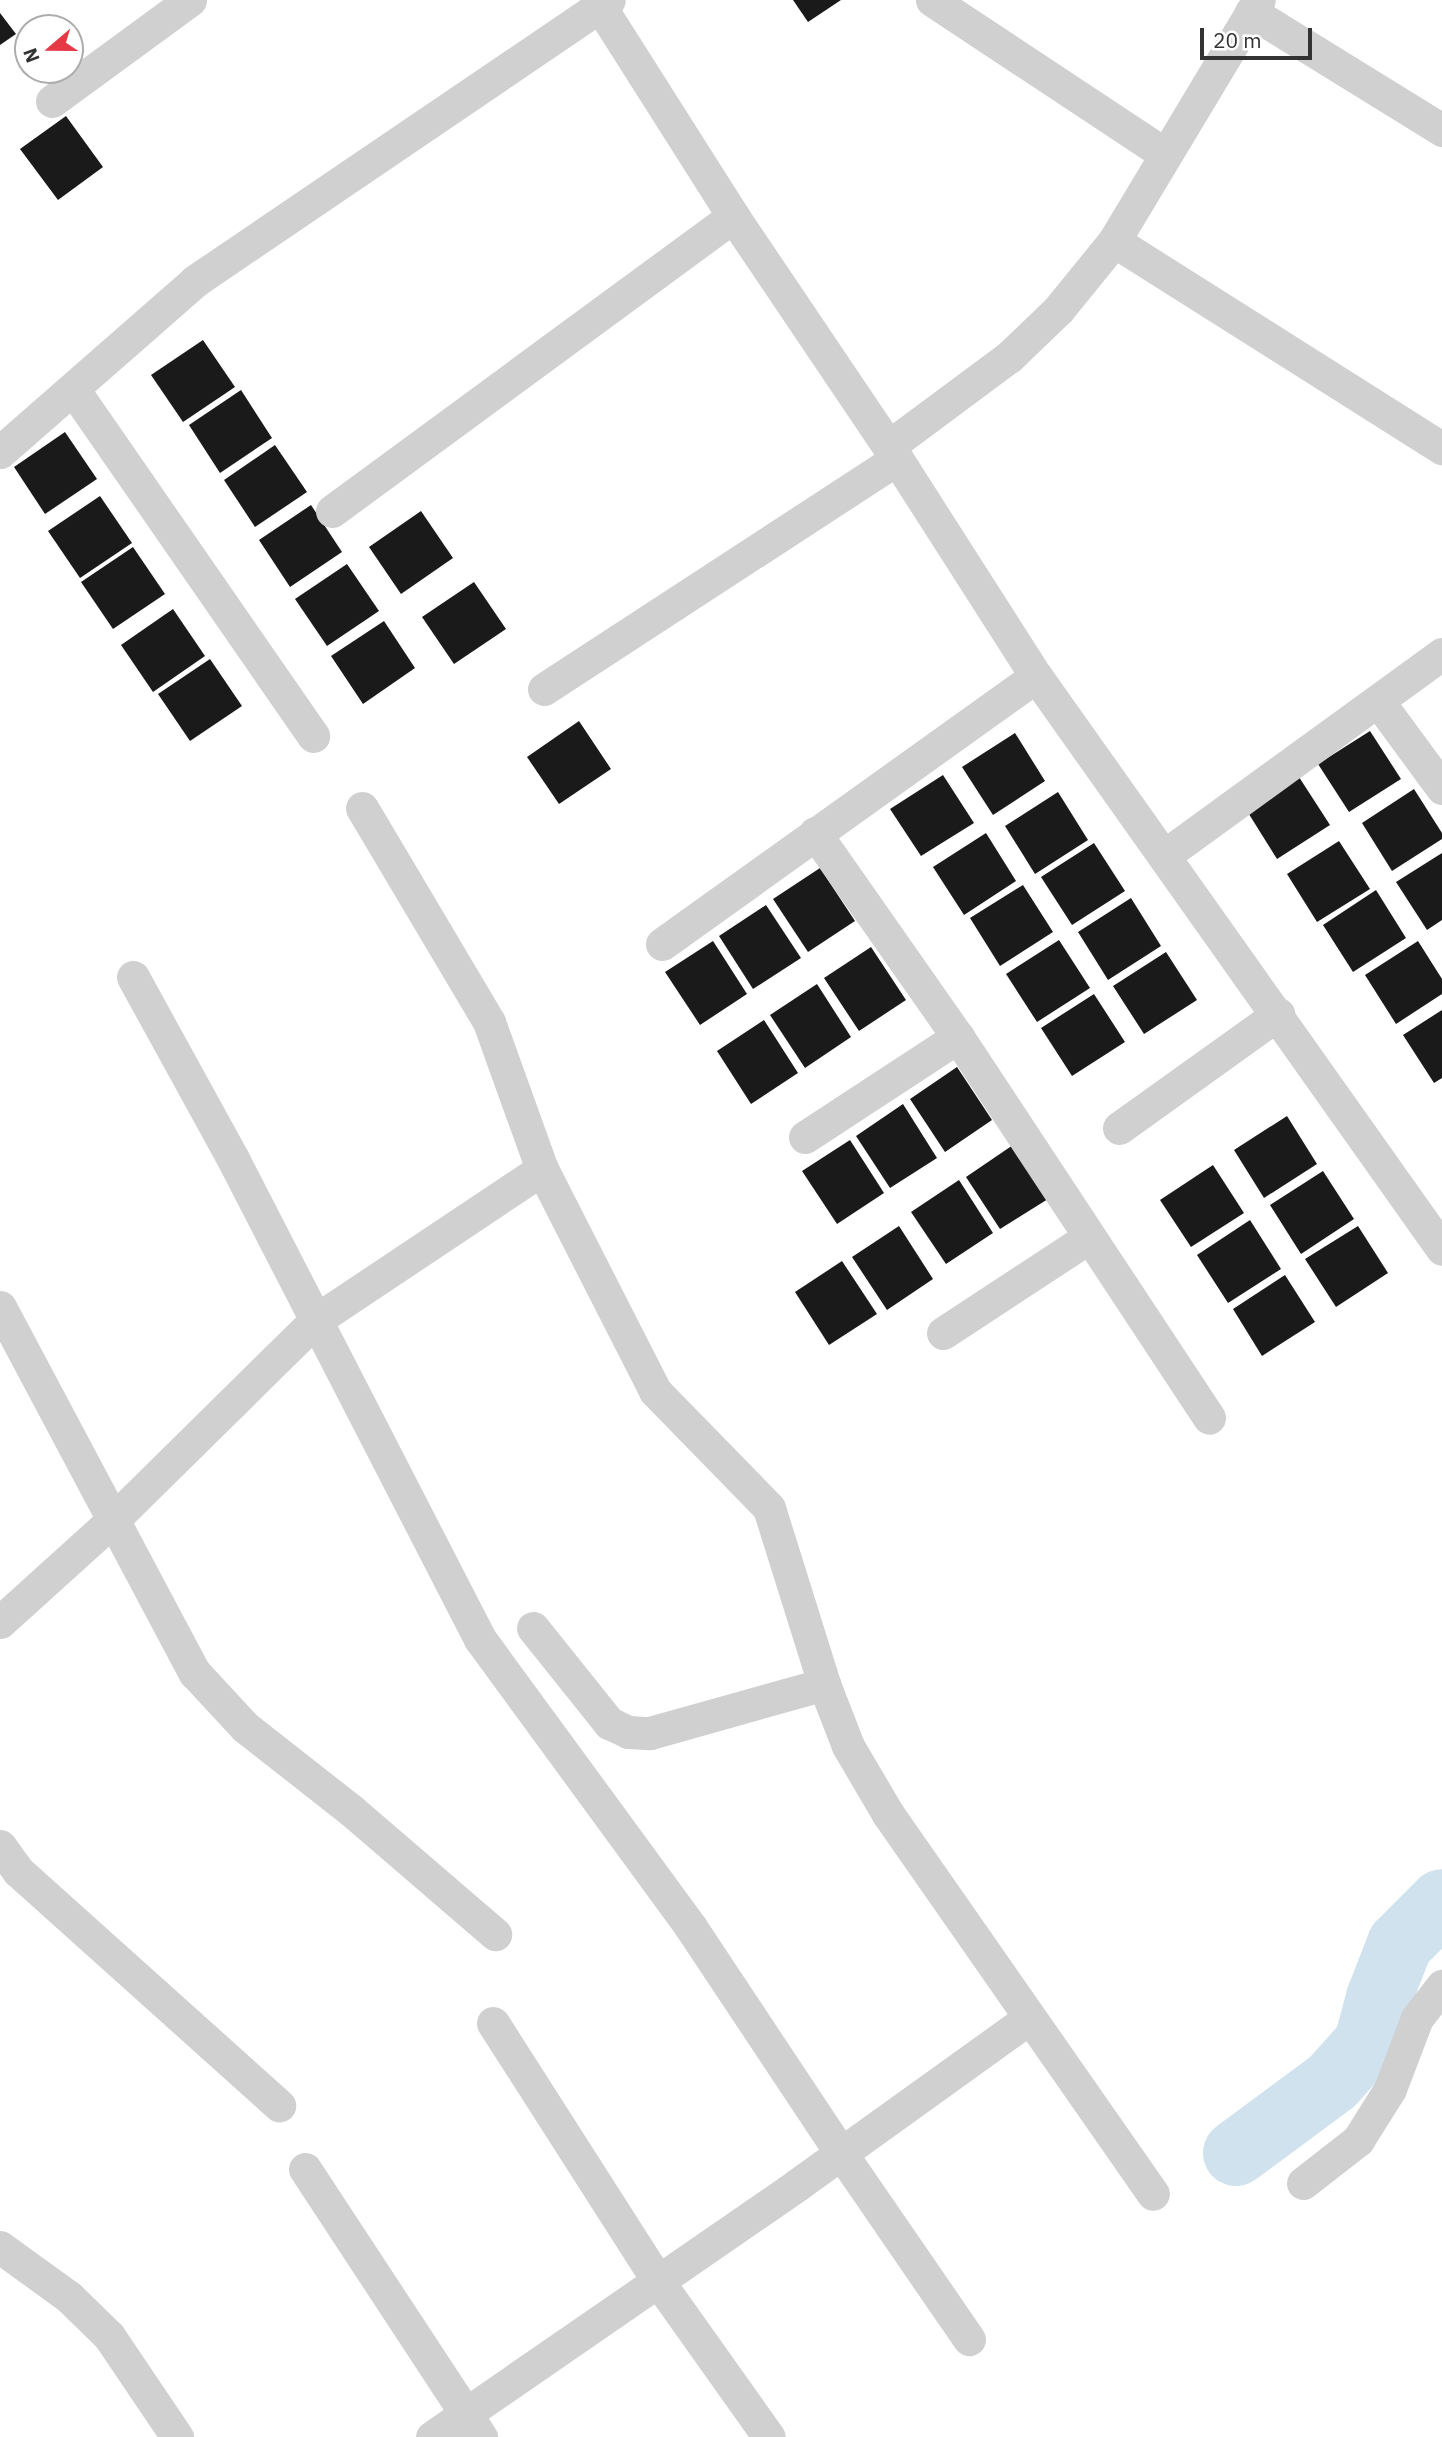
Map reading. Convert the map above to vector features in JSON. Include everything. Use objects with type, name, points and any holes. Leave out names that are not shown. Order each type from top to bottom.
[{"type":"street","points":[[52,101],[190,0]]},
{"type":"street","points":[[932,0],[1165,154]]},
{"type":"street","points":[[0,453],[195,281],[602,2],[733,216],[893,452],[1036,676],[1442,1249]]},
{"type":"street","points":[[544,689],[893,452],[1009,357],[1058,310],[1114,241],[1255,6],[1442,130]]},
{"type":"street","points":[[332,511],[733,216]]},
{"type":"street","points":[[1114,241],[1442,448]]},
{"type":"street","points":[[73,389],[313,736]]},
{"type":"street","points":[[1165,855],[1442,654]]},
{"type":"street","points":[[662,944],[1036,676]]},
{"type":"street","points":[[1377,701],[1442,788]]},
{"type":"street","points":[[362,808],[489,1022],[542,1170],[655,1391],[769,1508],[824,1684],[848,1746],[887,1815],[1153,2194]]},
{"type":"street","points":[[815,833],[958,1037],[1209,1418]]},
{"type":"street","points":[[134,977],[233,1159],[480,1639],[690,1926],[969,2339]]},
{"type":"street","points":[[1119,1128],[1278,1014]]},
{"type":"street","points":[[805,1137],[958,1037]]},
{"type":"street","points":[[0,1622],[113,1520],[316,1320],[542,1170]]},
{"type":"street","points":[[943,1333],[1089,1237]]},
{"type":"street","points":[[0,1307],[195,1673],[245,1727],[352,1811],[495,1934]]},
{"type":"street","points":[[533,1628],[609,1723],[628,1732],[650,1733],[824,1684]]},
{"type":"street","points":[[0,1846],[18,1871],[279,2105]]},
{"type":"street","points":[[1303,2183],[1358,2140],[1390,2089],[1417,2018],[1442,1986]]},
{"type":"street","points":[[432,2437],[474,2426],[658,2281],[1029,2018]]},
{"type":"street","points":[[493,2023],[658,2281],[769,2437]]},
{"type":"street","points":[[306,2169],[474,2426]]},
{"type":"street","points":[[0,2247],[69,2297],[109,2336],[177,2437]]},
{"type":"building","points":[[793,0],[841,0],[808,22]]},
{"type":"building","points":[[0,13],[14,31],[14,35],[0,45]]},
{"type":"building","points":[[66,116],[103,167],[58,200],[20,149]]},
{"type":"building","points":[[203,340],[235,387],[183,422],[151,375]]},
{"type":"building","points":[[241,390],[272,438],[220,473],[189,425]]},
{"type":"building","points":[[65,432],[97,479],[45,514],[14,467]]},
{"type":"building","points":[[275,445],[307,492],[255,527],[224,480]]},
{"type":"building","points":[[100,496],[132,543],[80,578],[48,531]]},
{"type":"building","points":[[311,505],[342,552],[290,587],[259,540]]},
{"type":"building","points":[[421,511],[453,558],[401,594],[369,547]]},
{"type":"building","points":[[133,547],[165,594],[113,629],[81,582]]},
{"type":"building","points":[[347,564],[379,611],[327,646],[295,599]]},
{"type":"building","points":[[474,582],[506,629],[454,664],[422,617]]},
{"type":"building","points":[[173,609],[205,656],[153,692],[121,645]]},
{"type":"building","points":[[384,621],[415,668],[363,704],[331,656]]},
{"type":"building","points":[[210,659],[242,706],[190,741],[158,694]]},
{"type":"building","points":[[579,721],[611,769],[559,804],[527,757]]},
{"type":"building","points":[[1370,731],[1401,779],[1349,812],[1318,764]]},
{"type":"building","points":[[1015,733],[1045,781],[993,815],[962,767]]},
{"type":"building","points":[[943,775],[974,823],[921,856],[890,809]]},
{"type":"building","points":[[1299,777],[1330,825],[1277,859],[1247,811]]},
{"type":"building","points":[[1414,789],[1442,833],[1442,839],[1392,871],[1362,823]]},
{"type":"building","points":[[1058,792],[1088,840],[1035,874],[1005,826]]},
{"type":"building","points":[[986,833],[1016,881],[964,915],[933,867]]},
{"type":"building","points":[[1339,841],[1370,889],[1317,922],[1287,874]]},
{"type":"building","points":[[1094,843],[1125,891],[1072,925],[1041,877]]},
{"type":"building","points":[[1442,853],[1442,920],[1427,930],[1396,882]]},
{"type":"building","points":[[820,868],[855,921],[808,952],[773,899]]},
{"type":"building","points":[[1023,885],[1053,932],[1000,966],[970,918]]},
{"type":"building","points":[[1376,890],[1406,938],[1353,972],[1323,925]]},
{"type":"building","points":[[1131,898],[1161,946],[1108,980],[1078,932]]},
{"type":"building","points":[[766,905],[801,958],[753,989],[719,936]]},
{"type":"building","points":[[1059,940],[1090,988],[1037,1022],[1006,974]]},
{"type":"building","points":[[713,941],[747,994],[700,1025],[665,972]]},
{"type":"building","points":[[1418,941],[1442,979],[1442,994],[1396,1024],[1365,975]]},
{"type":"building","points":[[871,947],[906,1000],[859,1031],[824,978]]},
{"type":"building","points":[[1166,952],[1197,1000],[1144,1034],[1113,986]]},
{"type":"building","points":[[817,984],[851,1037],[805,1068],[770,1015]]},
{"type":"building","points":[[1094,994],[1125,1042],[1072,1076],[1041,1028]]},
{"type":"building","points":[[1442,1010],[1442,1078],[1434,1083],[1403,1035]]},
{"type":"building","points":[[764,1020],[798,1073],[751,1104],[717,1051]]},
{"type":"building","points":[[957,1067],[992,1120],[945,1152],[910,1099]]},
{"type":"building","points":[[903,1104],[937,1158],[890,1188],[856,1136]]},
{"type":"building","points":[[1287,1116],[1317,1164],[1264,1198],[1234,1150]]},
{"type":"building","points":[[850,1140],[884,1193],[837,1224],[802,1171]]},
{"type":"building","points":[[1013,1145],[1048,1199],[1000,1229],[966,1177]]},
{"type":"building","points":[[1213,1165],[1244,1213],[1191,1247],[1160,1200]]},
{"type":"building","points":[[1323,1171],[1354,1219],[1301,1254],[1270,1205]]},
{"type":"building","points":[[959,1180],[993,1233],[946,1264],[911,1212]]},
{"type":"building","points":[[1250,1220],[1281,1269],[1228,1303],[1197,1255]]},
{"type":"building","points":[[899,1226],[933,1279],[887,1310],[852,1257]]},
{"type":"building","points":[[1358,1226],[1388,1273],[1336,1307],[1305,1259]]},
{"type":"building","points":[[842,1261],[877,1314],[829,1345],[795,1292]]},
{"type":"building","points":[[1285,1275],[1315,1322],[1262,1356],[1233,1309]]},
{"type":"waterway","points":[[1236,2153],[1332,2082],[1367,2043],[1379,1998],[1400,1944],[1442,1902]]}]
